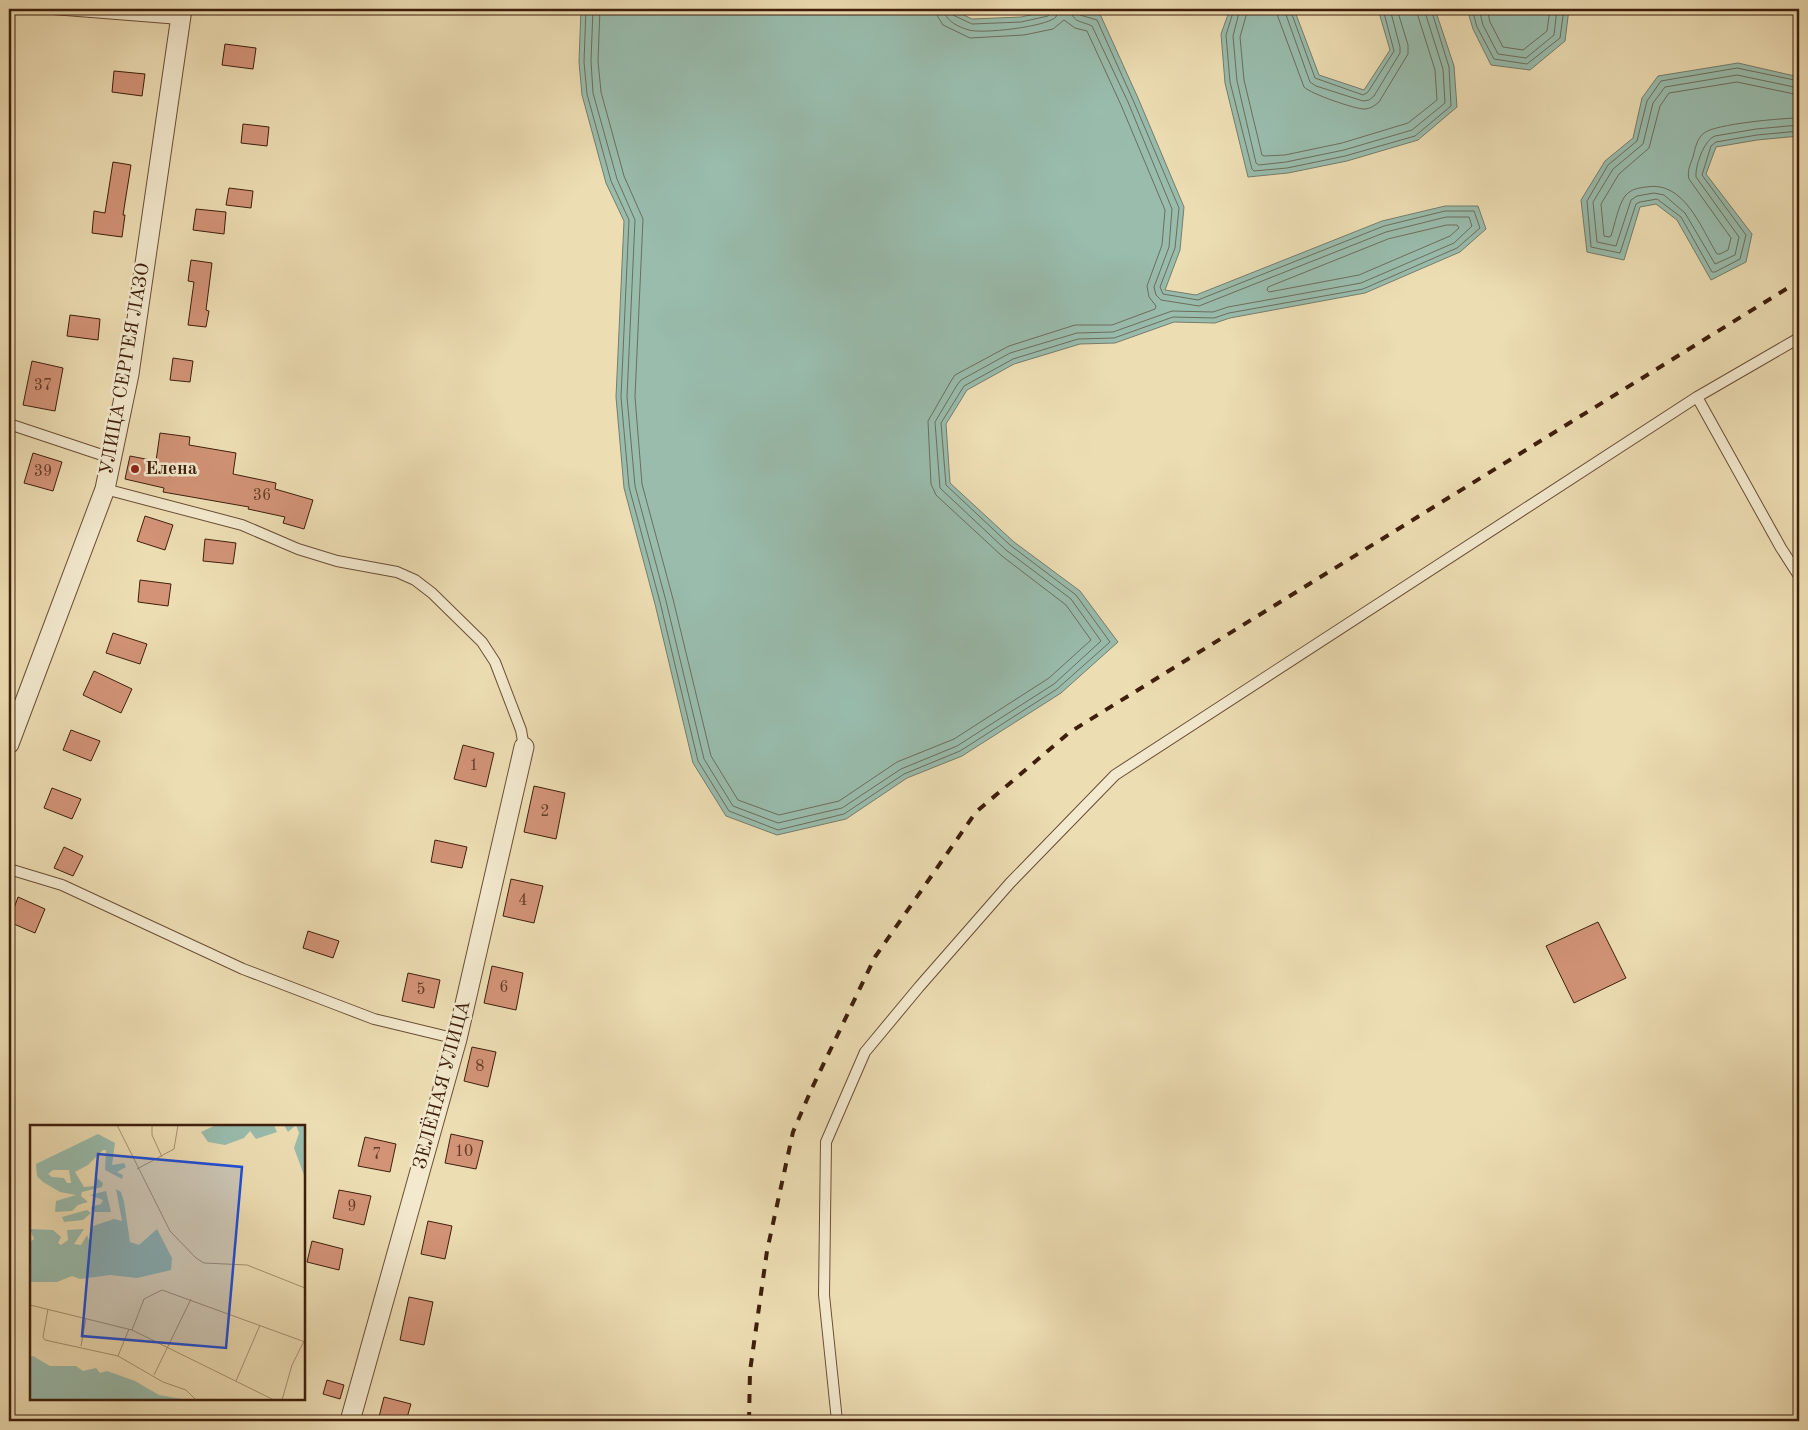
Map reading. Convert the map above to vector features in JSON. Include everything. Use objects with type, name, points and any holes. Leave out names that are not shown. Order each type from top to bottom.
[{"type":"street","name":"УЛИЦА СЕРГЕЯ ЛАЗО","points":[[9,744],[105,489],[129,374],[181,14]]},
{"type":"street","name":"ЗЕЛЁНАЯ УЛИЦА","points":[[350,1421],[457,1039],[524,747]]},
{"type":"lane","points":[[53,9],[181,14]]},
{"type":"lane","points":[[837,1421],[824,1295],[826,1142],[865,1052],[1010,883],[1115,775],[1697,397],[1799,338]]},
{"type":"lane","points":[[1697,397],[1781,548],[1799,576]]},
{"type":"lane","points":[[9,424],[111,458]]},
{"type":"lane","points":[[105,489],[242,525],[298,550],[337,561],[397,572],[415,580],[432,593],[482,642],[495,662],[521,730],[524,747]]},
{"type":"lane","points":[[9,869],[62,885],[243,969],[374,1019],[457,1039]]},
{"type":"water","points":[[581,9],[951,9],[972,19],[1021,17],[1057,9],[1070,9],[1100,14],[1184,207],[1180,250],[1165,290],[1196,295],[1382,221],[1445,206],[1478,206],[1486,229],[1460,252],[1365,293],[1230,318],[1215,323],[1174,322],[1115,343],[1080,344],[1014,364],[967,390],[946,424],[950,483],[1014,542],[1080,591],[1118,642],[1061,693],[962,756],[907,778],[846,819],[777,835],[726,816],[693,763],[655,604],[624,488],[616,397],[624,221],[606,183],[582,95],[579,62]]},
{"type":"water","points":[[1230,9],[1294,9],[1319,75],[1364,90],[1390,50],[1378,9],[1435,9],[1454,66],[1457,107],[1418,140],[1347,161],[1288,173],[1248,177],[1225,83],[1221,34]]},
{"type":"water","points":[[1467,9],[1569,9],[1565,41],[1530,70],[1491,65],[1473,29]]},
{"type":"water","points":[[1738,63],[1799,77],[1799,136],[1757,140],[1716,147],[1706,174],[1752,234],[1746,262],[1711,280],[1677,220],[1656,204],[1640,207],[1624,260],[1587,252],[1581,200],[1605,161],[1633,138],[1642,98],[1658,76]]},
{"type":"building","points":[[225,44],[256,48],[253,69],[222,65]]},
{"type":"building","points":[[114,71],[145,74],[142,96],[112,92]]},
{"type":"building","points":[[243,124],[269,127],[267,146],[241,143]]},
{"type":"building","points":[[113,162],[131,165],[123,215],[125,215],[122,237],[92,233],[94,211],[105,213]]},
{"type":"building","points":[[229,188],[253,191],[251,208],[226,205]]},
{"type":"building","points":[[196,209],[226,212],[224,234],[193,230]]},
{"type":"building","points":[[191,260],[212,263],[206,310],[209,311],[206,327],[188,325],[194,282],[188,281]]},
{"type":"building","points":[[70,315],[100,319],[98,340],[67,336]]},
{"type":"building","points":[[173,358],[193,361],[190,382],[170,380]]},
{"type":"building","points":[[32,361],[63,368],[55,411],[23,405]]},
{"type":"building","points":[[160,433],[190,437],[189,445],[236,453],[233,474],[276,483],[275,489],[313,500],[304,529],[283,523],[285,517],[248,509],[249,507],[163,492],[164,488],[125,479],[130,456],[156,461]]},
{"type":"building","points":[[33,453],[62,462],[53,491],[24,483]]},
{"type":"building","points":[[145,516],[173,525],[165,550],[137,541]]},
{"type":"building","points":[[205,539],[236,543],[233,564],[203,561]]},
{"type":"building","points":[[140,580],[171,584],[168,606],[138,602]]},
{"type":"building","points":[[113,633],[147,644],[140,664],[106,653]]},
{"type":"building","points":[[94,671],[132,689],[121,713],[83,695]]},
{"type":"building","points":[[71,730],[100,741],[91,761],[63,750]]},
{"type":"building","points":[[463,745],[494,753],[486,787],[454,779]]},
{"type":"building","points":[[534,786],[565,793],[556,839],[524,832]]},
{"type":"building","points":[[52,788],[81,799],[72,819],[44,808]]},
{"type":"building","points":[[435,840],[467,847],[462,868],[431,862]]},
{"type":"building","points":[[64,847],[83,856],[73,876],[54,868]]},
{"type":"building","points":[[511,879],[543,886],[534,923],[503,916]]},
{"type":"building","points":[[18,897],[45,909],[35,933],[9,922]]},
{"type":"building","points":[[1598,922],[1626,978],[1574,1003],[1546,946]]},
{"type":"building","points":[[308,931],[339,941],[333,958],[303,948]]},
{"type":"building","points":[[492,966],[523,973],[516,1010],[484,1003]]},
{"type":"building","points":[[408,973],[440,980],[434,1008],[402,1001]]},
{"type":"building","points":[[472,1047],[496,1052],[488,1087],[464,1081]]},
{"type":"building","points":[[451,1134],[483,1141],[476,1169],[445,1163]]},
{"type":"building","points":[[365,1137],[396,1144],[390,1172],[358,1166]]},
{"type":"building","points":[[339,1190],[371,1196],[364,1225],[333,1218]]},
{"type":"building","points":[[428,1221],[452,1226],[445,1259],[421,1254]]},
{"type":"building","points":[[312,1241],[343,1249],[339,1270],[307,1262]]},
{"type":"building","points":[[409,1297],[433,1302],[424,1345],[400,1340]]},
{"type":"building","points":[[327,1380],[344,1385],[340,1399],[323,1394]]},
{"type":"building","points":[[384,1397],[411,1404],[406,1421],[378,1421]]},
{"type":"railway","points":[[749,1421],[750,1371],[767,1251],[793,1132],[875,957],[976,812],[1070,732],[1799,281]]},
{"type":"place","name":"Елена","points":[[135,469]]}]
